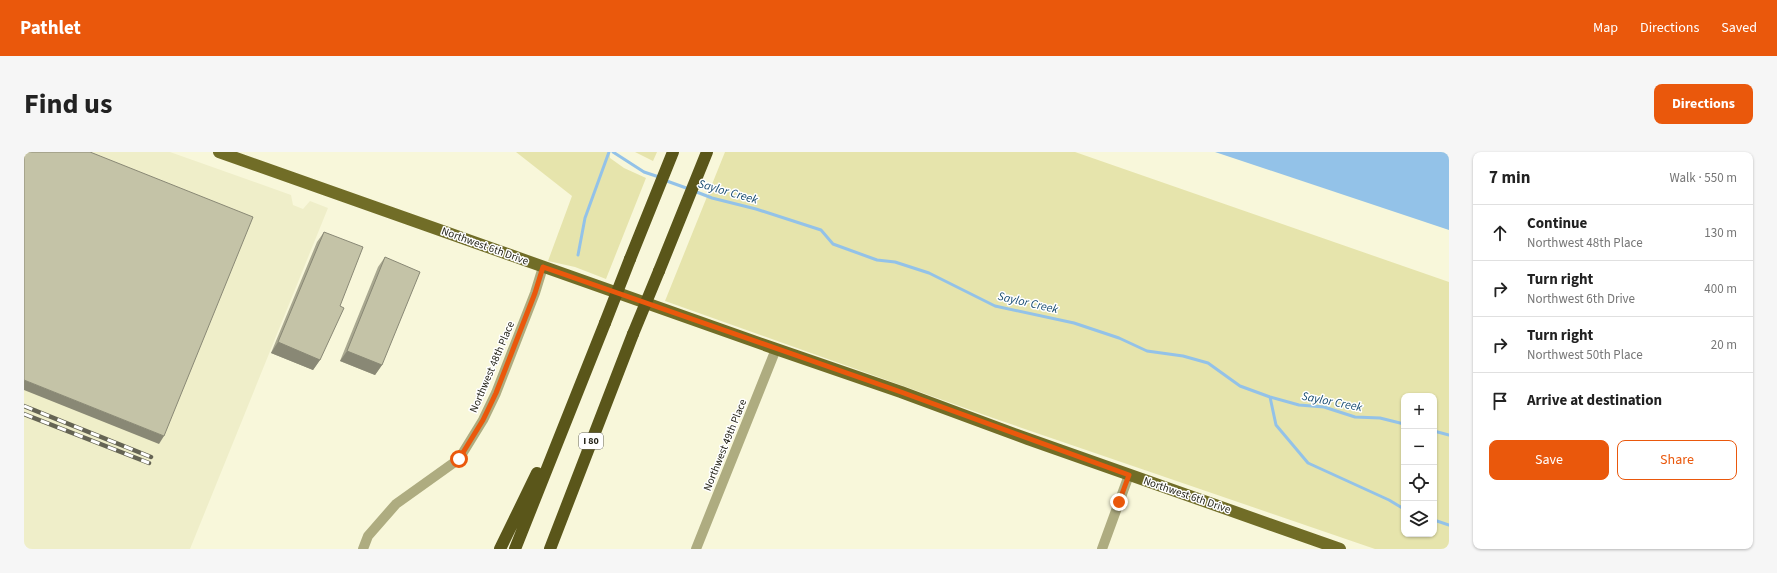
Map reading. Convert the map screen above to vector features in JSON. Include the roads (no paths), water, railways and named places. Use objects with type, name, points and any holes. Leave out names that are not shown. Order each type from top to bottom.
[{"type":"highway","points":[[515,549],[604,323],[674,152]]},
{"type":"highway","name":"I 80","points":[[550,549],[598,422],[707,152]]},
{"type":"highway","points":[[500,549],[573,402]]},
{"type":"highway","points":[[560,549],[598,422]]},
{"type":"main road","name":"Northwest 6th Drive","points":[[219,152],[776,350],[901,392],[1129,475],[1340,549]]},
{"type":"street","name":"Northwest 48th Place","points":[[363,549],[368,536],[396,504],[459,459],[483,420],[496,393],[535,293],[543,267]]},
{"type":"street","name":"Northwest 49th Place","points":[[696,549],[776,350]]},
{"type":"street","points":[[1102,549],[1129,475]]},
{"type":"water","points":[[1215,152],[1449,152],[1449,230]]},
{"type":"waterway","points":[[578,255],[585,218],[609,152]]},
{"type":"waterway","name":"Saylor Creek","points":[[613,152],[644,172],[659,177]]},
{"type":"waterway","name":"Saylor Creek","points":[[664,180],[689,189]]},
{"type":"waterway","name":"Saylor Creek","points":[[694,191],[712,198],[756,209],[821,230],[833,244],[877,260],[895,262],[929,273],[995,306],[1074,323],[1119,338],[1147,351],[1183,356],[1208,363],[1240,386],[1270,397],[1299,405],[1324,407],[1355,417],[1380,418],[1401,423]]},
{"type":"waterway","points":[[1270,397],[1276,425],[1308,463],[1389,500],[1401,507]]},
{"type":"waterway","name":"Saylor Creek","points":[[1437,432],[1449,435]]},
{"type":"waterway","points":[[1437,521],[1449,525]]},
{"type":"railway","points":[[24,406],[151,457]]},
{"type":"railway","points":[[24,414],[149,463]]}]
